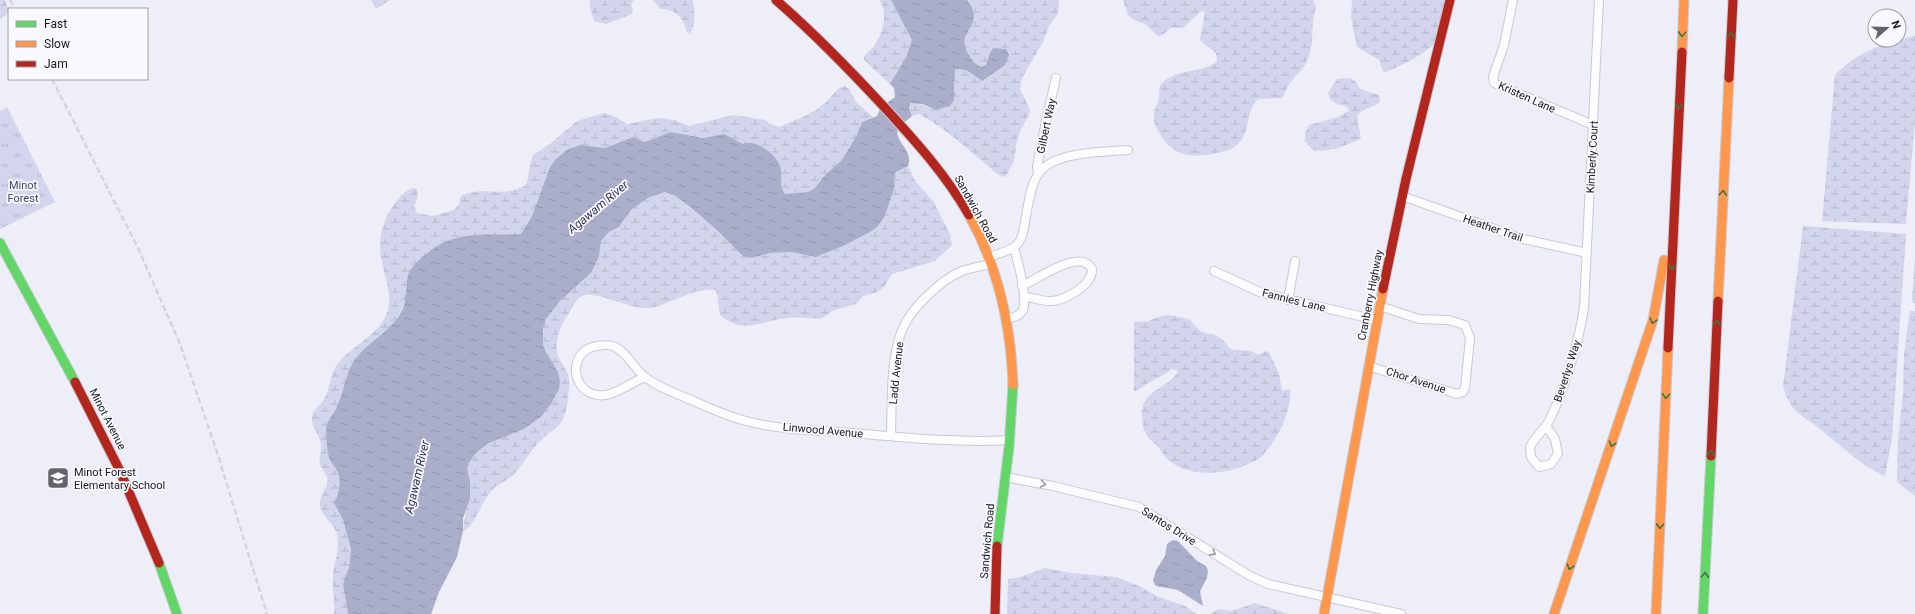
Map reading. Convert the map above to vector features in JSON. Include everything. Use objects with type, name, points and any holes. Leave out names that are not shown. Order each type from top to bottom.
[{"type":"main road","name":"Sandwich Road","points":[[776,0],[817,37],[880,102],[949,183],[971,219],[990,260],[1007,319],[1013,378],[1009,440],[1004,477],[995,577],[995,614]]},
{"type":"main road","name":"Cranberry Highway","points":[[1324,614],[1376,320],[1402,196],[1450,0]]},
{"type":"main road","points":[[1656,614],[1684,0]]},
{"type":"main road","points":[[1703,614],[1733,0]]},
{"type":"main road","points":[[1554,614],[1654,320],[1675,200]]},
{"type":"main road","name":"Minot Avenue","points":[[0,243],[118,466],[144,523],[177,614]]},
{"type":"main road","points":[[1561,614],[1566,581]]},
{"type":"main road","name":"Cranberry Highway","points":[[1320,614],[1326,597]]},
{"type":"street","name":"Kristen Lane","points":[[1514,0],[1504,45],[1493,77],[1494,84],[1593,125]]},
{"type":"street","name":"Kimberly Court","points":[[1584,314],[1599,0]]},
{"type":"street","name":"Gilbert Way","points":[[1014,248],[1019,244],[1022,236],[1033,187],[1038,173],[1037,166],[1056,78]]},
{"type":"street","points":[[1038,173],[1049,164],[1068,157],[1128,150]]},
{"type":"street","name":"Heather Trail","points":[[1402,196],[1523,239],[1586,253]]},
{"type":"street","points":[[1007,319],[1016,317],[1022,311],[1024,297],[1014,248]]},
{"type":"street","name":"Ladd Avenue","points":[[891,436],[897,352],[901,332],[905,324],[917,308],[940,286],[961,272],[1014,248]]},
{"type":"street","points":[[1288,300],[1295,261]]},
{"type":"street","points":[[1022,286],[1051,269],[1060,266],[1081,263],[1088,265],[1092,269],[1091,277],[1083,286],[1066,297],[1050,301],[1024,297]]},
{"type":"street","name":"Fannies Lane","points":[[1214,271],[1252,289],[1288,300],[1376,320]]},
{"type":"street","name":"Chor Avenue","points":[[1368,366],[1408,377],[1453,393],[1463,392],[1465,388],[1470,338],[1465,325],[1456,321],[1419,319],[1379,306]]},
{"type":"street","name":"Beverlys Way","points":[[1546,426],[1555,439],[1558,454],[1551,464],[1539,467],[1531,457],[1529,450],[1534,440],[1546,426],[1554,409],[1565,379],[1584,314]]},
{"type":"street","name":"Linwood Avenue","points":[[645,377],[613,393],[595,395],[582,388],[577,377],[576,365],[580,355],[589,348],[598,345],[612,346],[621,350],[645,377],[678,394],[747,421],[813,430],[969,442],[1009,440]]},
{"type":"street","name":"Santos Drive","points":[[1004,477],[1053,486],[1139,507],[1250,576],[1268,584],[1400,614]]},
{"type":"green space","points":[[0,0],[5,0],[8,14],[0,19]]},
{"type":"green space","points":[[371,0],[390,0],[376,9]]},
{"type":"green space","points":[[590,0],[634,0],[631,3],[633,11],[630,15],[606,24],[594,21],[590,8]]},
{"type":"green space","points":[[653,0],[693,0],[694,26],[690,33],[687,32],[678,15],[666,9],[660,9]]},
{"type":"green space","points":[[879,0],[891,0],[912,40],[906,57],[890,84],[863,58],[877,41],[884,23],[884,11]]},
{"type":"green space","points":[[967,0],[1059,0],[1058,14],[1049,26],[1043,42],[1022,78],[1020,89],[1030,110],[1029,115],[1017,140],[1014,161],[1006,176],[1002,177],[930,120],[919,114],[912,116],[909,107],[913,102],[936,110],[955,90],[955,69],[966,70],[980,80],[1006,49],[993,48],[986,65],[981,67],[973,61],[965,47],[965,40],[973,23],[974,17],[973,9]]},
{"type":"green space","points":[[1123,0],[1313,0],[1316,7],[1313,20],[1310,53],[1304,66],[1287,88],[1282,98],[1258,99],[1253,105],[1246,131],[1239,143],[1233,148],[1213,154],[1184,154],[1173,149],[1162,137],[1155,123],[1154,112],[1160,87],[1168,78],[1212,65],[1217,61],[1216,53],[1200,40],[1205,12],[1201,11],[1183,28],[1171,28],[1162,35],[1158,36],[1145,24],[1134,20],[1128,15]]},
{"type":"green space","points":[[1352,0],[1446,0],[1441,34],[1432,46],[1417,57],[1386,72],[1383,71],[1379,60],[1357,47],[1351,18]]},
{"type":"green space","points":[[1915,36],[1915,122],[1906,224],[1822,221],[1835,75],[1853,60],[1875,48],[1907,48],[1907,37]]},
{"type":"green space","points":[[1349,78],[1354,80],[1360,89],[1379,95],[1380,102],[1362,111],[1357,116],[1361,138],[1325,151],[1313,150],[1305,141],[1305,133],[1309,125],[1338,117],[1349,111],[1347,107],[1336,104],[1330,99],[1328,93],[1337,79]]},
{"type":"green space","points":[[845,86],[849,89],[856,102],[873,117],[862,122],[858,135],[842,160],[824,176],[815,188],[808,192],[785,194],[781,182],[781,169],[772,154],[760,146],[748,143],[743,144],[724,134],[703,138],[671,132],[643,142],[633,137],[605,148],[581,145],[550,167],[532,216],[521,234],[499,235],[408,273],[406,298],[400,314],[390,329],[373,341],[348,374],[337,406],[327,423],[326,429],[329,458],[337,472],[340,483],[338,494],[334,503],[343,520],[351,549],[349,567],[343,584],[348,614],[334,614],[333,578],[338,540],[335,530],[323,513],[320,505],[320,501],[328,480],[320,463],[319,458],[321,445],[312,421],[312,415],[326,396],[333,371],[339,362],[367,338],[385,318],[388,310],[389,298],[388,286],[383,268],[380,238],[387,217],[401,195],[410,189],[416,188],[418,194],[414,206],[417,213],[432,216],[454,210],[459,204],[461,196],[467,193],[479,191],[503,192],[525,186],[533,155],[550,144],[577,121],[604,113],[616,117],[627,124],[658,118],[674,120],[689,126],[733,115],[765,120],[770,124],[779,127],[816,110],[839,88]]},
{"type":"green space","name":"Minot Forest","points":[[7,107],[55,202],[0,229],[0,111]]},
{"type":"green space","points":[[908,166],[916,182],[933,201],[950,234],[952,245],[935,261],[892,274],[884,287],[877,292],[863,296],[856,304],[835,310],[820,319],[789,318],[748,326],[735,324],[720,315],[718,298],[715,290],[698,291],[665,304],[649,308],[632,306],[596,296],[588,295],[580,297],[574,303],[563,323],[558,334],[556,347],[559,358],[567,372],[569,379],[568,400],[562,421],[538,443],[514,475],[498,485],[488,494],[475,519],[463,531],[470,481],[467,468],[469,463],[475,454],[487,444],[524,429],[541,417],[551,404],[559,389],[558,372],[550,361],[543,343],[543,329],[546,319],[560,301],[591,273],[599,257],[601,241],[609,232],[619,227],[631,210],[648,198],[665,192],[674,195],[752,258],[770,253],[791,252],[816,257],[841,247],[885,216],[895,186],[894,178],[896,172]]},
{"type":"green space","points":[[1803,226],[1906,234],[1892,439],[1885,476],[1859,461],[1817,426],[1799,414],[1788,400],[1783,386]]},
{"type":"green space","points":[[1915,258],[1915,303],[1913,303],[1912,299]]},
{"type":"green space","points":[[1910,311],[1915,311],[1915,496],[1897,482],[1898,441],[1903,391],[1904,355]]},
{"type":"green space","points":[[1169,315],[1189,319],[1200,331],[1220,338],[1230,349],[1250,351],[1259,355],[1266,351],[1269,352],[1279,373],[1282,391],[1290,389],[1290,398],[1289,407],[1278,435],[1273,443],[1258,459],[1239,468],[1219,472],[1210,473],[1190,471],[1172,463],[1147,436],[1142,420],[1144,403],[1148,397],[1170,381],[1178,371],[1172,369],[1140,389],[1134,391],[1134,322],[1148,321],[1161,316]]},
{"type":"green space","points":[[1045,568],[1071,573],[1116,577],[1139,586],[1159,597],[1185,606],[1196,614],[1007,614],[1008,579],[1021,577]]},
{"type":"green space","points":[[1255,603],[1288,614],[1210,614],[1219,609],[1232,611]]},
{"type":"water","name":"Agawam River","points":[[891,0],[967,0],[973,9],[974,17],[973,23],[965,40],[965,47],[973,61],[981,67],[986,65],[993,48],[1006,49],[1009,55],[1005,65],[982,81],[966,70],[955,69],[954,100],[950,106],[936,110],[922,104],[911,103],[909,107],[912,116],[899,127],[897,133],[908,153],[908,166],[896,172],[894,178],[895,186],[885,216],[877,227],[841,247],[816,257],[791,252],[770,253],[752,258],[743,256],[718,231],[674,195],[665,192],[648,198],[631,210],[619,227],[609,232],[601,241],[599,257],[591,273],[560,301],[546,319],[543,329],[543,344],[558,372],[560,381],[559,389],[551,404],[541,417],[524,429],[487,444],[475,454],[469,463],[467,468],[470,481],[470,499],[463,518],[463,531],[457,557],[439,592],[431,614],[348,614],[343,584],[349,567],[351,549],[343,520],[334,503],[340,484],[339,475],[329,458],[326,428],[336,409],[354,361],[364,349],[389,328],[402,311],[405,301],[408,275],[413,266],[434,248],[452,239],[472,235],[521,234],[532,216],[550,167],[555,160],[568,149],[581,145],[605,148],[633,137],[644,142],[671,132],[703,138],[724,134],[743,144],[748,143],[760,146],[772,154],[781,169],[781,182],[785,194],[808,192],[815,188],[824,176],[842,160],[857,135],[862,122],[877,116],[881,107],[895,97],[894,88],[890,84],[906,57],[912,40]]},
{"type":"water","points":[[1173,540],[1178,541],[1197,561],[1206,566],[1208,571],[1207,578],[1200,591],[1203,606],[1178,590],[1156,586],[1153,581],[1156,570],[1165,556],[1167,544]]},
{"type":"railway","points":[[10,0],[14,8]]},
{"type":"railway","points":[[53,80],[139,250],[180,344],[216,449],[267,614]]},
{"type":"traffic: fast","points":[[0,243],[75,382]]},
{"type":"traffic: fast","points":[[997,546],[1009,447],[1013,385]]},
{"type":"traffic: fast","points":[[1703,614],[1711,456]]},
{"type":"traffic: fast","points":[[159,563],[177,614]]},
{"type":"traffic: slow","points":[[1682,52],[1684,0]]},
{"type":"traffic: slow","points":[[1718,301],[1729,78]]},
{"type":"traffic: slow","points":[[969,215],[988,255],[1001,297],[1009,340],[1013,385]]},
{"type":"traffic: slow","points":[[1554,614],[1653,320],[1664,260]]},
{"type":"traffic: slow","points":[[1324,614],[1383,289]]},
{"type":"traffic: slow","points":[[1656,614],[1668,348]]},
{"type":"traffic: jam","points":[[776,0],[805,26],[860,81],[898,122],[951,186],[969,215]]},
{"type":"traffic: jam","points":[[1383,289],[1406,179],[1450,0]]},
{"type":"traffic: jam","points":[[1729,78],[1733,0]]},
{"type":"traffic: jam","points":[[1668,348],[1682,52]]},
{"type":"traffic: jam","points":[[1711,456],[1718,301]]},
{"type":"traffic: jam","points":[[75,382],[120,471],[159,563]]},
{"type":"traffic: jam","points":[[995,614],[997,546]]},
{"type":"place","name":"Minot Forest Elementary School","points":[[58,478]]}]
